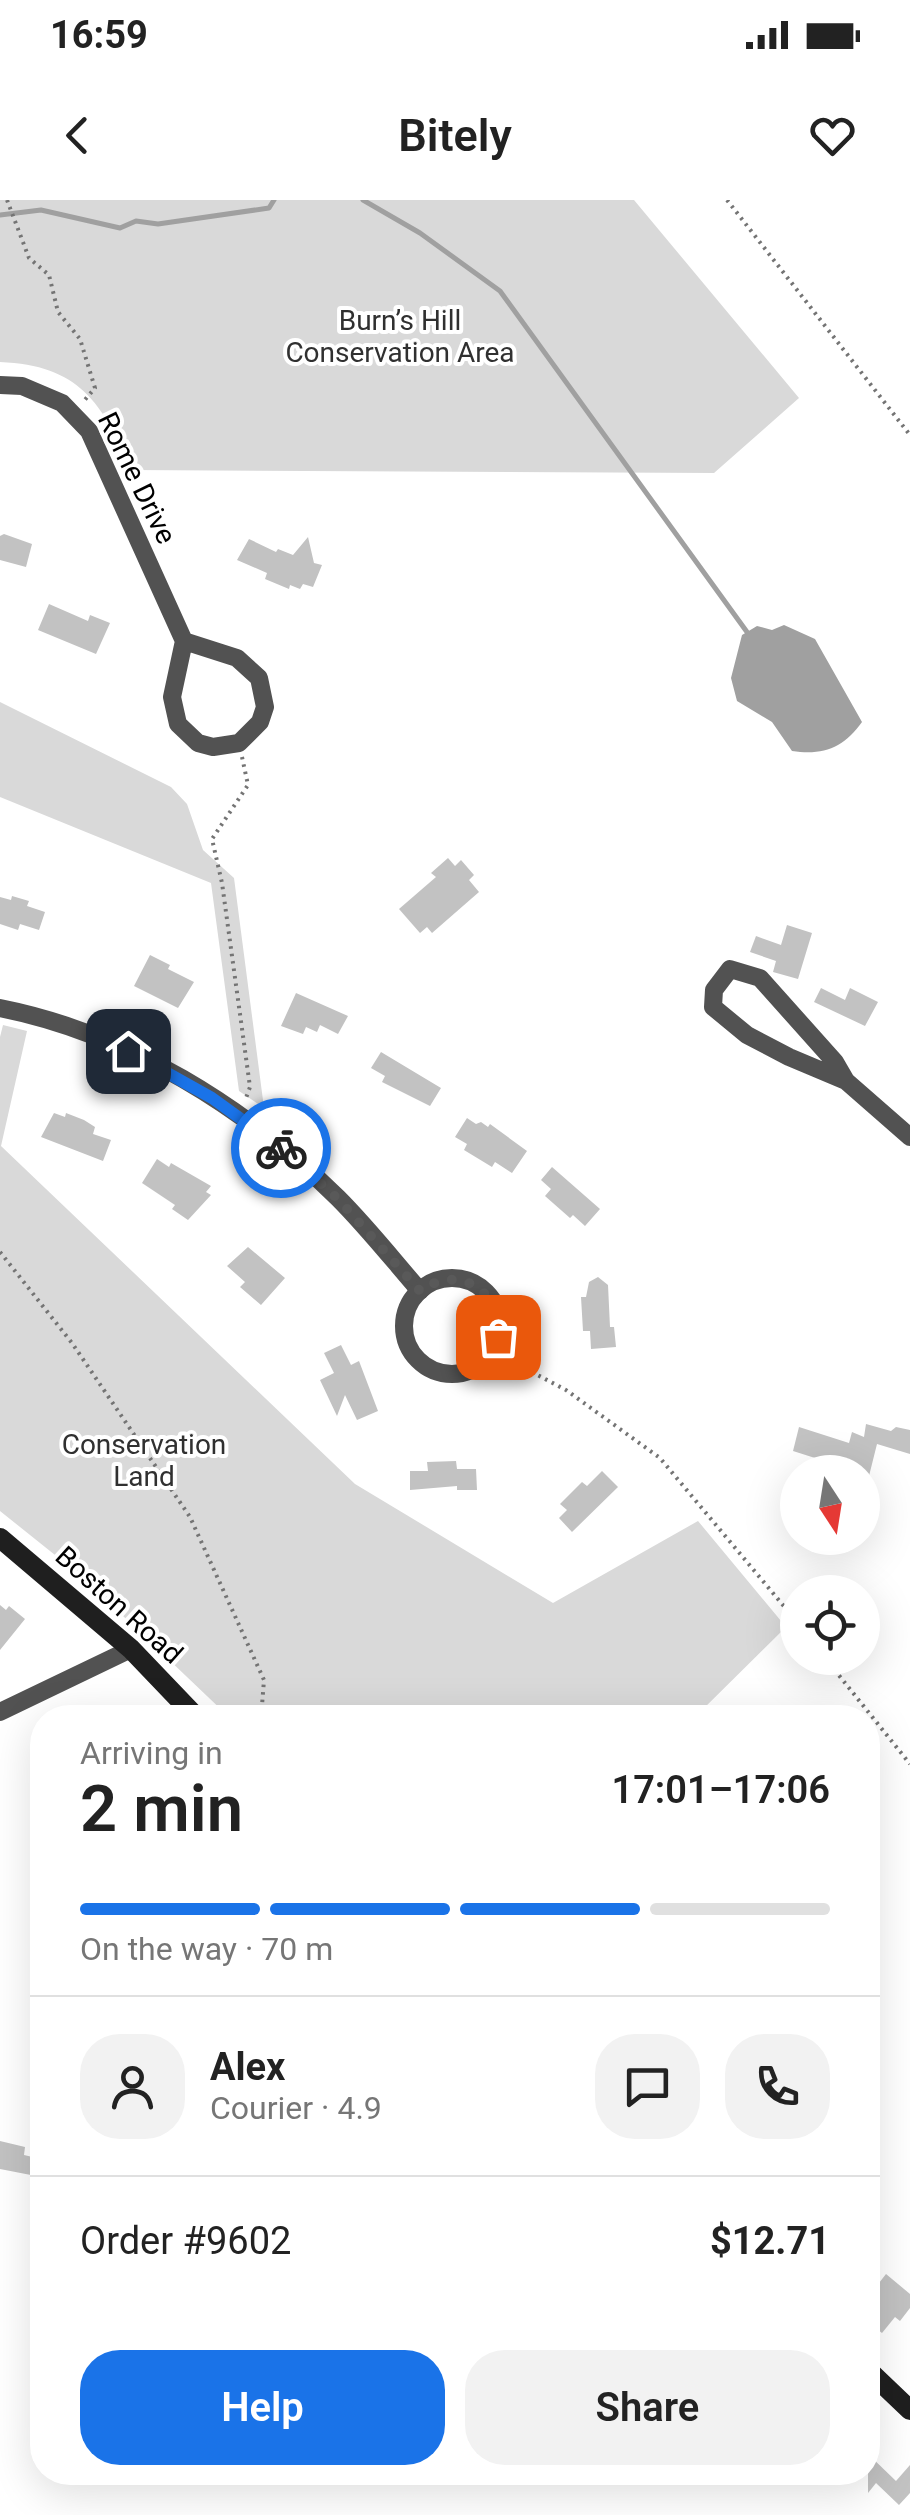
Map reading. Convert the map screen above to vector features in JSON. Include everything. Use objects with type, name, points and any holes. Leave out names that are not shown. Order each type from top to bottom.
[{"type":"main road","name":"Boston Road","points":[[0,1538],[131,1648],[185,1705]]},
{"type":"main road","points":[[880,2381],[910,2410]]},
{"type":"street","name":"Rome Drive","points":[[0,385],[22,386],[74,412],[98,447],[184,641]]},
{"type":"street","points":[[184,641],[236,658],[259,678],[265,707],[260,722],[239,743],[212,747],[198,743],[178,724],[172,698],[184,641]]},
{"type":"street","points":[[846,1081],[789,1058],[747,1034],[713,1007],[714,990],[730,969],[760,978],[835,1062],[846,1081],[910,1137]]},
{"type":"street","points":[[0,1008],[52,1020],[110,1042],[240,1117],[290,1155],[339,1200],[420,1291]]},
{"type":"street","points":[[454,1279],[482,1290],[498,1314],[498,1337],[482,1363],[460,1373],[435,1371],[410,1351],[404,1327],[410,1304],[420,1291],[439,1280],[454,1279]]},
{"type":"street","points":[[0,1712],[131,1648]]},
{"type":"path","points":[[7,200],[29,258],[49,276],[58,312],[80,339],[94,388],[74,412]]},
{"type":"path","points":[[727,200],[910,435]]},
{"type":"path","points":[[239,743],[248,785],[212,838],[222,883],[250,1087],[240,1117]]},
{"type":"path","points":[[0,1252],[72,1343],[190,1517],[264,1680],[262,1705]]},
{"type":"path","points":[[492,1350],[566,1390],[660,1458],[780,1601]]},
{"type":"path","points":[[839,1675],[863,1705]]},
{"type":"path","points":[[880,1727],[910,1764]]},
{"type":"green space","name":"Burn’s Hill Conservation Area","points":[[0,200],[634,200],[799,398],[714,473],[131,470],[110,425],[85,392],[50,371],[0,362]]},
{"type":"green space","points":[[0,702],[171,787],[187,804],[203,850],[234,878],[264,1108],[239,1091],[211,883],[0,797]]},
{"type":"green space","name":"Conservation Land","points":[[3,1025],[27,1031],[1,1146],[355,1484],[553,1603],[698,1521],[780,1620],[780,1633],[707,1705],[216,1705],[80,1575],[0,1511],[0,1037]]},
{"type":"shaded area","points":[[784,625],[815,639],[862,722],[832,748],[792,751],[772,722],[737,701],[731,678],[742,635],[757,626],[772,630]]},
{"type":"building","points":[[0,536],[32,544],[26,567],[0,560]]},
{"type":"building","points":[[308,537],[314,563],[322,565],[313,587],[303,584],[300,589],[290,585],[289,589],[265,579],[267,573],[237,560],[249,539],[293,555]]},
{"type":"building","points":[[49,604],[88,621],[90,615],[110,623],[96,654],[38,630]]},
{"type":"building","points":[[448,858],[455,866],[461,860],[474,875],[469,880],[479,892],[432,933],[427,927],[420,933],[399,909],[436,877],[431,873]]},
{"type":"building","points":[[12,896],[45,912],[39,930],[20,924],[18,930],[0,924],[0,897],[11,900]]},
{"type":"building","points":[[787,925],[812,933],[798,979],[773,972],[776,961],[750,952],[756,936],[781,945]]},
{"type":"building","points":[[150,955],[194,982],[178,1008],[134,986]]},
{"type":"building","points":[[821,988],[845,1000],[850,988],[878,1002],[865,1026],[814,1002]]},
{"type":"building","points":[[296,993],[348,1016],[338,1034],[320,1025],[317,1032],[306,1027],[303,1034],[281,1026]]},
{"type":"building","points":[[381,1052],[441,1088],[430,1106],[382,1082],[385,1076],[371,1068]]},
{"type":"building","points":[[54,1113],[84,1120],[95,1127],[93,1134],[111,1140],[103,1161],[41,1137]]},
{"type":"building","points":[[467,1118],[476,1124],[490,1124],[527,1151],[512,1173],[495,1162],[492,1167],[464,1150],[467,1144],[455,1137]]},
{"type":"building","points":[[157,1159],[211,1186],[206,1192],[211,1195],[188,1220],[172,1209],[175,1205],[142,1183]]},
{"type":"building","points":[[552,1167],[600,1209],[585,1226],[545,1196],[551,1189],[541,1180]]},
{"type":"building","points":[[248,1247],[285,1278],[261,1305],[240,1287],[245,1282],[227,1266]]},
{"type":"building","points":[[598,1277],[608,1285],[610,1327],[614,1327],[616,1347],[591,1349],[590,1331],[583,1331],[581,1297],[586,1297],[589,1282]]},
{"type":"building","points":[[341,1345],[351,1365],[359,1361],[378,1411],[357,1420],[345,1395],[337,1416],[320,1380],[334,1373],[324,1353]]},
{"type":"building","points":[[866,1424],[891,1431],[896,1427],[910,1430],[910,1454],[877,1444],[874,1455],[806,1455],[793,1451],[799,1427],[849,1443],[852,1432],[864,1437]]},
{"type":"building","points":[[456,1461],[457,1469],[476,1469],[477,1490],[457,1490],[457,1486],[410,1490],[410,1471],[428,1471],[427,1462]]},
{"type":"building","points":[[602,1471],[618,1487],[572,1532],[559,1518],[567,1510],[560,1504],[582,1482],[587,1486]]},
{"type":"building","points":[[0,1605],[6,1610],[9,1606],[25,1619],[0,1650]]},
{"type":"building","points":[[0,2141],[25,2147],[24,2155],[30,2156],[30,2175],[0,2169]]},
{"type":"building","points":[[886,2274],[910,2294],[910,2308],[900,2321],[895,2317],[882,2333],[880,2331],[880,2282]]},
{"type":"building","points":[[910,2465],[910,2493],[899,2505],[878,2485],[880,2466],[896,2481]]},
{"type":"waterway","points":[[0,215],[41,210],[120,228],[136,221],[158,224],[269,208],[274,200]]},
{"type":"waterway","points":[[363,200],[420,233],[500,291],[747,632]]},
{"type":"way so far","points":[[281,1148],[359,1220],[420,1291],[439,1280],[454,1279],[482,1290],[496,1308],[498,1337]]},
{"type":"route","points":[[128,1051],[212,1098],[281,1148]]}]
